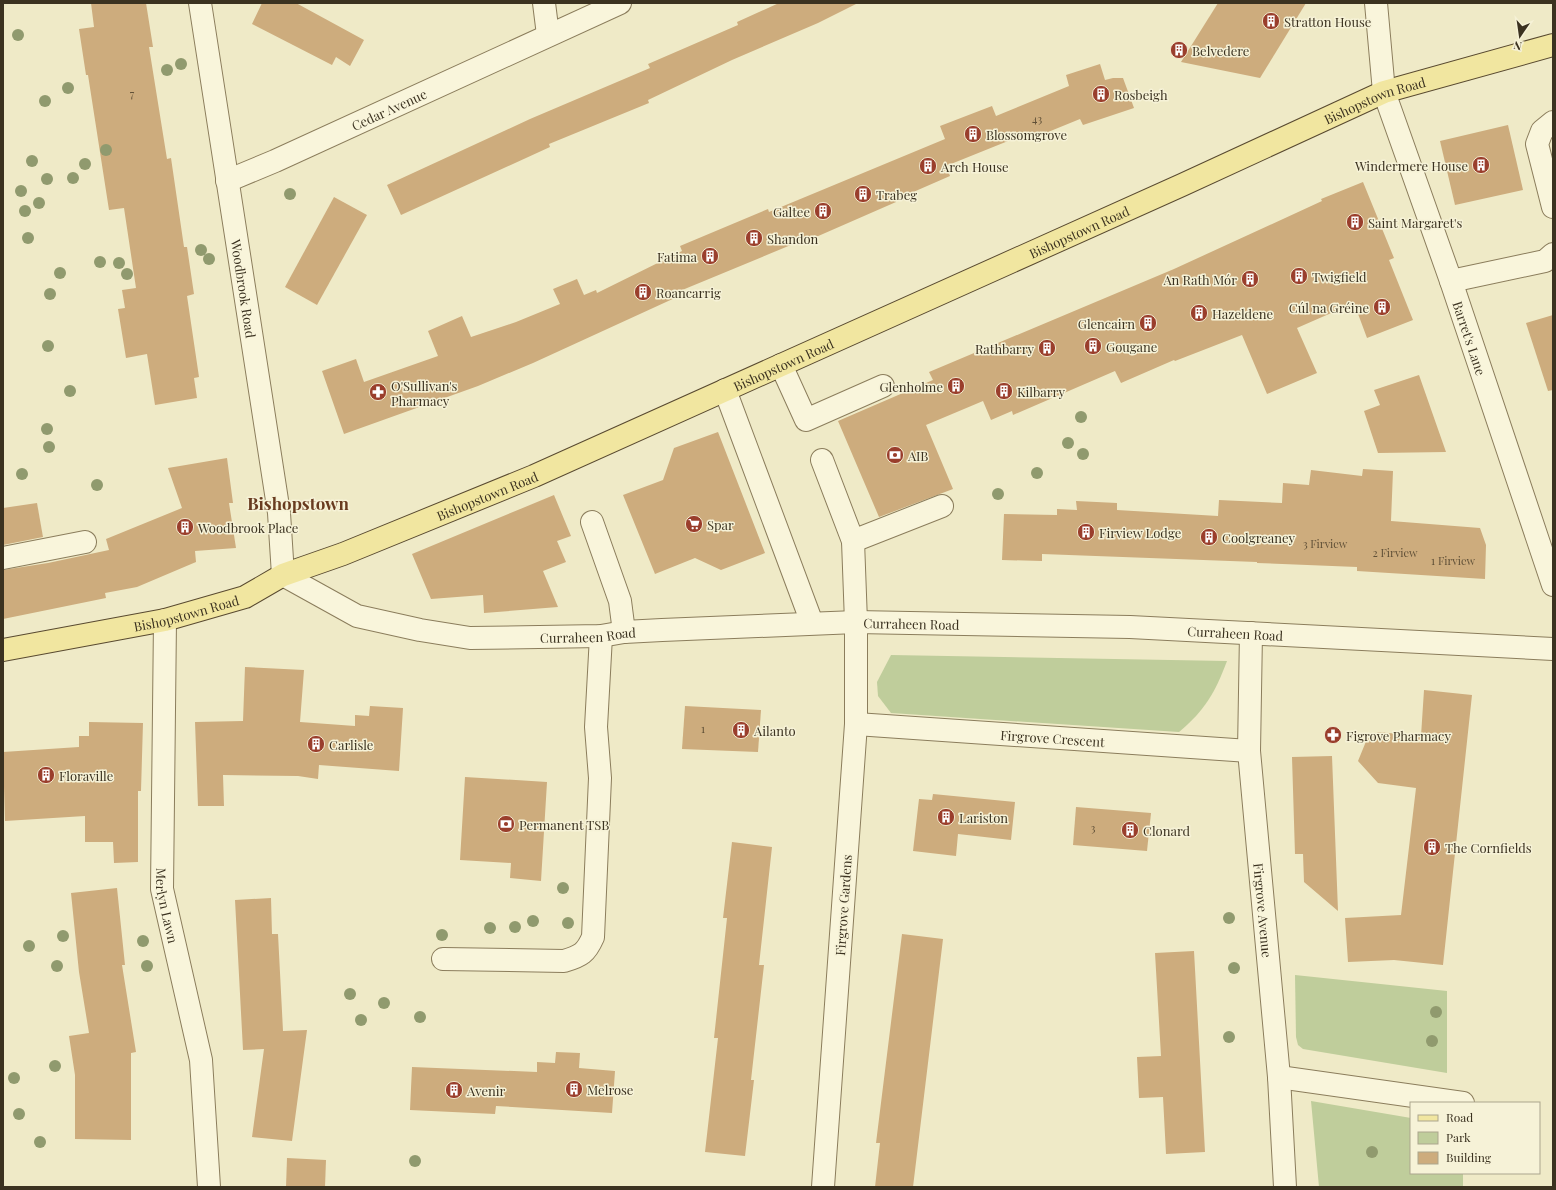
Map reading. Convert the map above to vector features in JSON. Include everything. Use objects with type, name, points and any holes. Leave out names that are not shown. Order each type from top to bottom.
[{"type":"main road","name":"Bishopstown Road","points":[[3,650],[165,620],[245,597],[283,575],[343,554],[534,476],[1254,153],[1384,92],[1553,45]]},
{"type":"street","name":"Woodbrook Road","points":[[200,3],[279,513],[283,575]]},
{"type":"street","points":[[544,3],[548,35]]},
{"type":"street","name":"Cedar Avenue","points":[[227,181],[275,161],[620,3]]},
{"type":"street","name":"Barret's Lane","points":[[1376,3],[1384,92],[1451,281],[1553,586]]},
{"type":"street","points":[[1553,122],[1542,131],[1537,144],[1553,207]]},
{"type":"street","points":[[1451,281],[1545,261],[1553,254]]},
{"type":"street","points":[[781,365],[806,420],[884,386]]},
{"type":"street","points":[[726,390],[812,623]]},
{"type":"street","name":"Firgrove Gardens","points":[[822,460],[853,542],[856,622],[856,724],[824,1187]]},
{"type":"street","points":[[853,542],[942,506]]},
{"type":"street","points":[[592,522],[620,601],[624,632]]},
{"type":"street","points":[[3,558],[85,542]]},
{"type":"street","name":"Curraheen Road","points":[[283,575],[357,616],[420,630],[470,638],[601,636],[624,632],[856,622],[1130,627],[1553,649]]},
{"type":"street","name":"Merlyn Lawn","points":[[165,620],[162,885],[201,1060],[208,1187]]},
{"type":"street","name":"Firgrove Avenue","points":[[1251,633],[1249,751],[1278,1077],[1285,1187]]},
{"type":"street","points":[[443,959],[564,961],[576,958],[587,950],[592,937],[600,778],[596,727],[601,636]]},
{"type":"street","name":"Firgrove Crescent","points":[[856,724],[1249,751]]},
{"type":"street","points":[[1278,1077],[1456,1102]]},
{"type":"green space","points":[[891,655],[1227,661],[1208,700],[1196,716],[1179,732],[891,713],[878,696],[877,682]]},
{"type":"green space","points":[[1295,975],[1447,991],[1447,1073],[1303,1049],[1298,1045],[1296,1037]]},
{"type":"green space","points":[[1311,1101],[1410,1118],[1410,1174],[1463,1174],[1463,1187],[1319,1187]]},
{"type":"building","points":[[91,3],[146,3],[153,47],[149,47],[167,159],[171,158],[184,247],[187,247],[194,294],[187,296],[199,377],[194,378],[197,398],[155,405],[147,354],[126,358],[118,309],[125,308],[122,290],[136,288],[124,208],[109,210],[88,75],[86,75],[79,29],[94,27]]},
{"type":"building","points":[[262,3],[296,3],[364,40],[350,66],[336,57],[332,65],[252,24]]},
{"type":"building","points":[[779,3],[858,3],[818,23],[732,60],[648,100],[649,103],[549,144],[550,147],[401,215],[387,185],[530,119],[650,68],[648,64],[738,25],[737,22]]},
{"type":"building","points":[[1218,3],[1306,3],[1260,78],[1181,62]]},
{"type":"building","points":[[1100,64],[1105,80],[1123,78],[1134,108],[1083,125],[1080,119],[1026,141],[1023,135],[946,166],[950,176],[895,200],[896,202],[816,237],[815,235],[675,293],[677,297],[533,363],[478,386],[344,434],[322,371],[356,359],[364,382],[438,356],[428,331],[462,316],[471,337],[516,322],[560,304],[553,289],[577,279],[584,295],[596,290],[597,293],[682,251],[680,246],[768,209],[769,212],[945,139],[940,126],[992,106],[996,116],[1069,86],[1066,75]]},
{"type":"building","name":"Windermere House","points":[[1508,125],[1523,190],[1455,205],[1440,141]]},
{"type":"building","points":[[1363,182],[1394,258],[1389,260],[1413,320],[1367,338],[1354,303],[1297,328],[1317,373],[1267,394],[1242,335],[1175,361],[1174,360],[1121,383],[1115,371],[1013,415],[1012,411],[991,420],[983,401],[926,425],[953,489],[879,517],[838,421],[933,380],[929,372],[1174,269],[1322,201],[1321,199]]},
{"type":"building","points":[[334,197],[367,215],[317,305],[285,287]]},
{"type":"building","points":[[1553,315],[1553,390],[1548,391],[1526,323]]},
{"type":"building","points":[[1419,375],[1446,452],[1378,453],[1364,411],[1380,405],[1374,390]]},
{"type":"building","name":"Spar","points":[[718,432],[765,553],[721,570],[695,558],[655,574],[623,495],[663,480],[674,448]]},
{"type":"building","name":"Woodbrook Place","points":[[227,458],[233,503],[229,503],[236,548],[195,551],[196,562],[137,587],[105,593],[106,598],[3,619],[3,570],[48,563],[109,550],[106,539],[182,508],[168,468]]},
{"type":"building","points":[[1363,469],[1393,471],[1391,521],[1480,528],[1486,545],[1485,579],[1357,571],[1357,567],[1257,562],[1042,554],[1042,561],[1002,560],[1004,514],[1057,515],[1057,509],[1077,510],[1076,501],[1117,503],[1117,510],[1218,516],[1219,500],[1282,503],[1283,483],[1309,485],[1311,470],[1362,476]]},
{"type":"building","points":[[554,495],[571,536],[557,541],[566,562],[543,571],[558,607],[484,613],[483,595],[431,599],[412,554]]},
{"type":"building","points":[[37,503],[43,537],[3,545],[3,508]]},
{"type":"building","points":[[245,667],[304,670],[300,722],[355,726],[355,715],[369,716],[370,706],[403,708],[399,771],[319,765],[318,779],[298,776],[223,775],[224,806],[198,806],[195,722],[243,721]]},
{"type":"building","name":"The Cornfields","points":[[1424,690],[1472,695],[1443,965],[1394,960],[1348,962],[1345,918],[1401,915],[1416,788],[1378,783],[1358,761],[1367,739],[1378,732],[1421,736]]},
{"type":"building","points":[[685,706],[761,710],[758,752],[682,749]]},
{"type":"building","points":[[89,722],[143,723],[141,791],[138,791],[138,862],[114,863],[113,842],[85,842],[85,816],[5,821],[3,752],[79,747],[79,736],[89,736]]},
{"type":"building","points":[[1332,756],[1338,911],[1304,882],[1303,854],[1295,854],[1292,757]]},
{"type":"building","name":"Permanent TSB","points":[[465,777],[547,782],[541,881],[510,878],[511,863],[460,860]]},
{"type":"building","name":"Lariston","points":[[933,794],[1015,802],[1011,840],[958,834],[956,856],[913,851],[919,799],[932,800]]},
{"type":"building","points":[[1076,807],[1151,813],[1147,851],[1073,845]]},
{"type":"building","points":[[732,842],[772,847],[759,965],[764,965],[751,1080],[754,1080],[745,1156],[705,1152],[718,1038],[714,1038],[727,918],[723,918]]},
{"type":"building","points":[[117,888],[125,965],[122,965],[136,1052],[131,1053],[131,1140],[75,1139],[75,1075],[69,1036],[89,1033],[79,972],[71,893]]},
{"type":"building","points":[[271,898],[272,934],[278,934],[283,1031],[307,1030],[292,1141],[252,1137],[264,1049],[243,1050],[235,900]]},
{"type":"building","points":[[902,934],[943,939],[913,1187],[875,1187],[880,1143],[876,1143]]},
{"type":"building","points":[[1194,951],[1205,1152],[1166,1154],[1163,1097],[1139,1098],[1137,1057],[1161,1056],[1155,953]]},
{"type":"building","points":[[556,1052],[580,1053],[579,1068],[615,1071],[612,1113],[496,1106],[495,1114],[410,1110],[412,1067],[537,1072],[537,1062],[555,1063]]},
{"type":"building","points":[[287,1158],[326,1160],[325,1187],[286,1187]]},
{"type":"place","name":"Stratton House","points":[[1271,21]]},
{"type":"place","name":"Belvedere","points":[[1179,50]]},
{"type":"place","name":"Rosbeigh","points":[[1101,94]]},
{"type":"place","name":"Blossomgrove","points":[[973,134]]},
{"type":"place","name":"Windermere House","points":[[1481,165]]},
{"type":"place","name":"Arch House","points":[[928,166]]},
{"type":"place","name":"Trabeg","points":[[863,194]]},
{"type":"place","name":"Galtee","points":[[823,211]]},
{"type":"place","name":"Saint Margaret's","points":[[1355,222]]},
{"type":"place","name":"Shandon","points":[[754,238]]},
{"type":"place","name":"Fatima","points":[[710,256]]},
{"type":"place","name":"Twigfield","points":[[1299,276]]},
{"type":"place","name":"An Rath Mór","points":[[1250,279]]},
{"type":"place","name":"Roancarrig","points":[[643,292]]},
{"type":"place","name":"Cúl na Gréine","points":[[1382,307]]},
{"type":"place","name":"Hazeldene","points":[[1199,313]]},
{"type":"place","name":"Glencairn","points":[[1148,323]]},
{"type":"place","name":"Gougane","points":[[1093,346]]},
{"type":"place","name":"Rathbarry","points":[[1047,348]]},
{"type":"place","name":"Glenholme","points":[[956,386]]},
{"type":"place","name":"Kilbarry","points":[[1004,391]]},
{"type":"place","name":"O'Sullivan's Pharmacy","points":[[378,392]]},
{"type":"place","name":"AIB","points":[[895,455]]},
{"type":"place","name":"Spar","points":[[694,524]]},
{"type":"place","name":"Woodbrook Place","points":[[185,527]]},
{"type":"place","name":"Firview Lodge","points":[[1086,532]]},
{"type":"place","name":"Coolgreaney","points":[[1209,537]]},
{"type":"place","name":"Ailanto","points":[[741,730]]},
{"type":"place","name":"Figrove Pharmacy","points":[[1333,735]]},
{"type":"place","name":"Carlisle","points":[[316,744]]},
{"type":"place","name":"Floraville","points":[[46,775]]},
{"type":"place","name":"Lariston","points":[[946,817]]},
{"type":"place","name":"Permanent TSB","points":[[506,824]]},
{"type":"place","name":"Clonard","points":[[1130,830]]},
{"type":"place","name":"The Cornfields","points":[[1432,847]]},
{"type":"place","name":"Melrose","points":[[574,1089]]},
{"type":"place","name":"Avenir","points":[[454,1090]]},
{"type":"district","name":"Bishopstown","points":[[298,503]]}]
